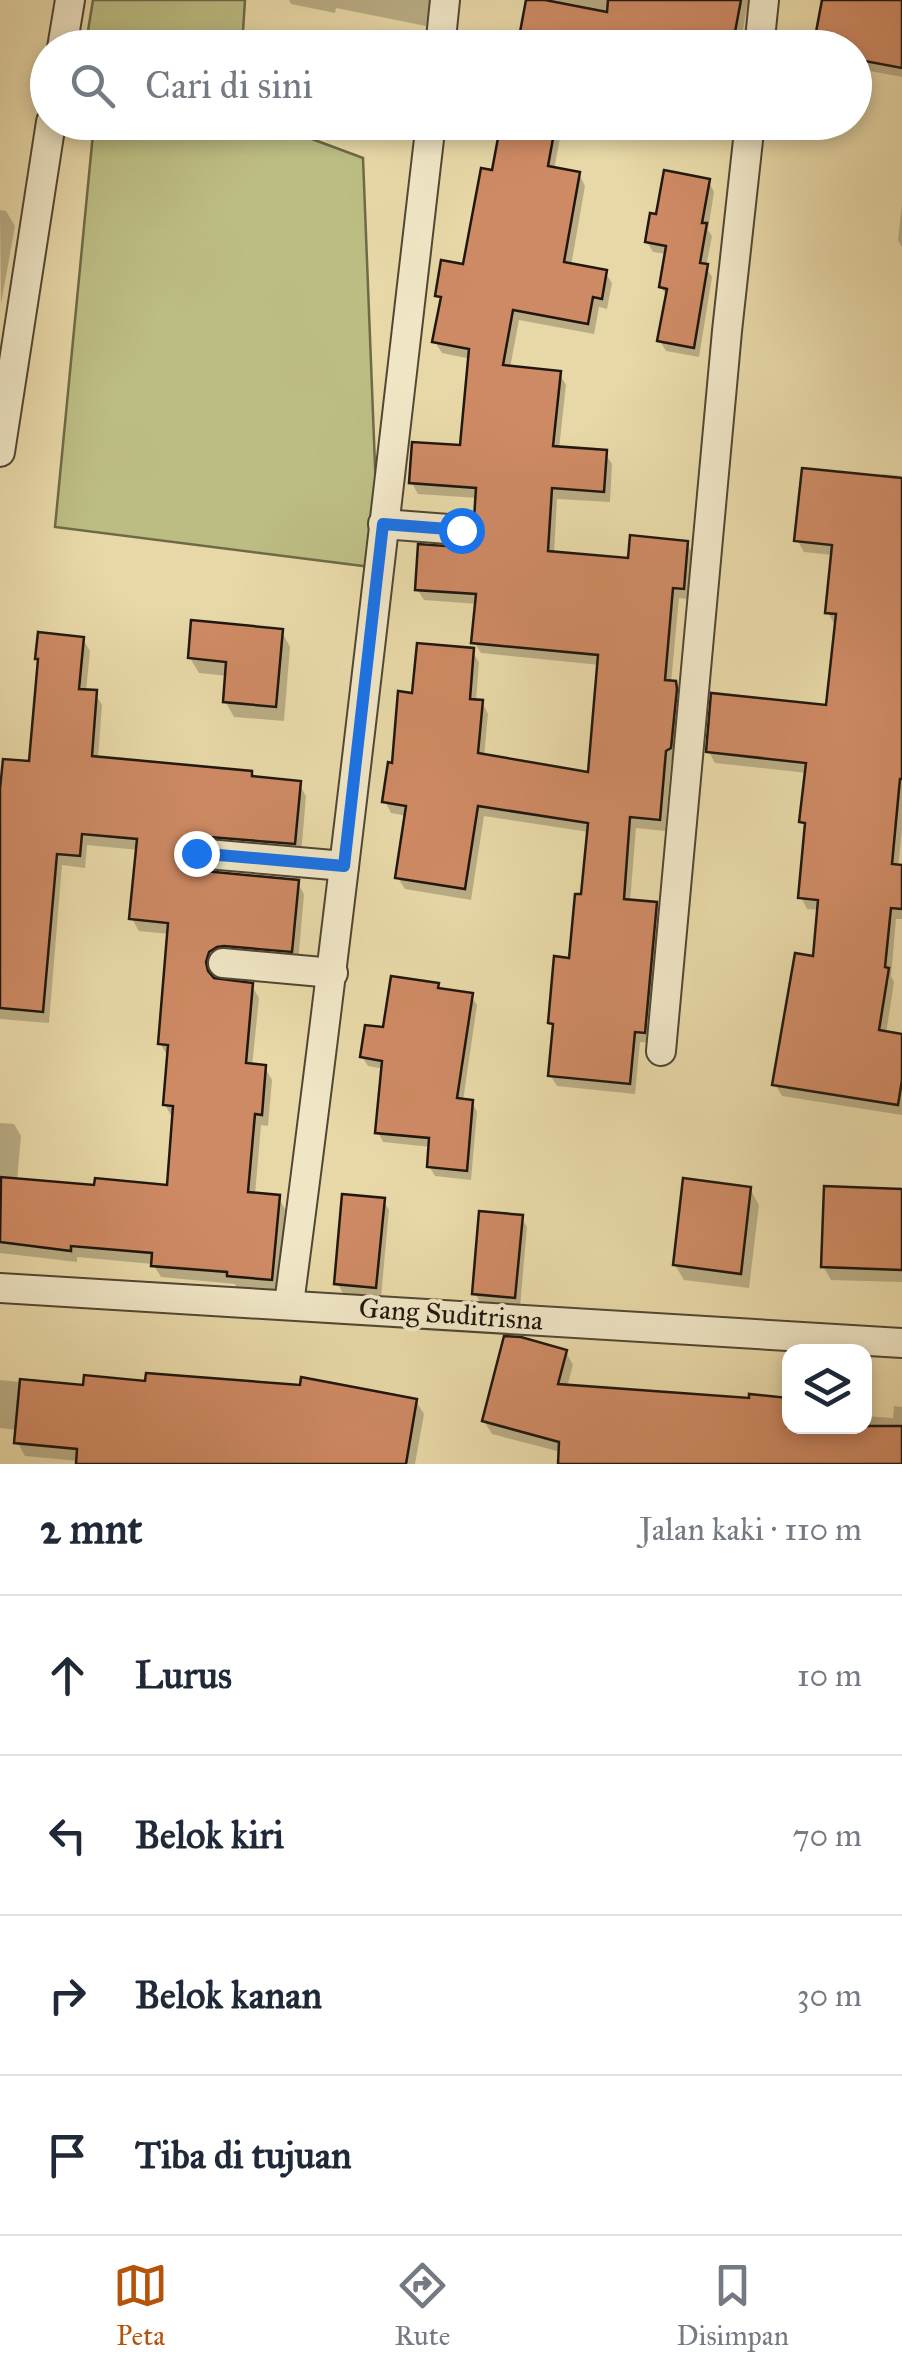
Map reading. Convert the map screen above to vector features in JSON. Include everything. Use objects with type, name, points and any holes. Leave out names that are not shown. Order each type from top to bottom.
[{"type":"street","points":[[442,30],[446,0]]},
{"type":"street","points":[[761,30],[764,0]]},
{"type":"street","points":[[61,1],[62,30]]},
{"type":"street","points":[[0,452],[48,140]]},
{"type":"street","points":[[288,1304],[333,973],[427,140]]},
{"type":"street","points":[[661,1051],[748,140]]},
{"type":"street","points":[[383,524],[461,530]]},
{"type":"street","points":[[196,853],[344,866]]},
{"type":"street","points":[[223,963],[333,973]]},
{"type":"street","name":"Gang Suditrisna","points":[[0,1288],[902,1343]]},
{"type":"green space","points":[[93,0],[245,0],[243,30],[88,30]]},
{"type":"green space","points":[[92,140],[315,140],[363,158],[379,568],[55,527]]},
{"type":"building","points":[[526,0],[607,12],[608,0],[741,0],[735,30],[520,30]]},
{"type":"building","points":[[822,0],[902,0],[902,68],[872,62],[872,30],[816,30]]},
{"type":"building","points":[[498,140],[553,140],[548,166],[580,172],[564,262],[607,270],[602,299],[593,297],[588,324],[513,310],[503,365],[561,371],[553,446],[607,450],[604,492],[552,488],[548,551],[628,558],[630,535],[688,541],[684,589],[673,588],[665,680],[676,681],[677,689],[660,820],[630,817],[624,899],[657,902],[645,1033],[635,1032],[630,1084],[548,1076],[554,956],[569,958],[588,823],[478,806],[465,889],[395,878],[406,806],[382,802],[388,762],[392,763],[398,691],[412,693],[417,643],[474,648],[470,699],[483,700],[478,753],[588,772],[598,655],[471,643],[476,594],[415,590],[418,544],[473,545],[478,532],[474,519],[476,488],[409,483],[412,442],[460,445],[469,349],[432,342],[441,297],[435,296],[441,260],[463,264],[481,168],[492,170]]},
{"type":"building","points":[[664,170],[710,179],[700,263],[708,264],[694,348],[657,341],[667,289],[659,287],[666,246],[645,242],[650,213],[656,214]]},
{"type":"building","points":[[802,468],[902,478],[902,779],[892,864],[902,865],[902,909],[891,908],[885,967],[889,968],[879,1030],[902,1034],[898,1105],[772,1085],[795,953],[813,956],[818,900],[798,898],[805,823],[799,822],[806,763],[706,752],[711,693],[826,705],[836,614],[825,613],[832,545],[794,541]]},
{"type":"building","points":[[191,620],[283,629],[276,707],[223,702],[226,662],[188,658]]},
{"type":"building","points":[[38,632],[84,637],[79,689],[97,690],[92,756],[252,771],[252,776],[301,781],[295,844],[197,836],[182,842],[179,852],[185,867],[194,870],[299,880],[292,952],[224,946],[209,952],[206,962],[214,978],[253,983],[246,1063],[266,1065],[262,1115],[255,1114],[248,1192],[280,1195],[272,1280],[151,1266],[152,1253],[71,1246],[71,1251],[0,1242],[1,1177],[94,1185],[95,1178],[167,1185],[173,1106],[163,1105],[168,1045],[158,1044],[168,923],[129,919],[137,839],[82,834],[80,856],[57,854],[43,1012],[0,1008],[3,759],[29,761]]},
{"type":"building","points":[[391,976],[473,993],[457,1098],[473,1100],[467,1171],[427,1167],[429,1138],[375,1133],[382,1061],[360,1057],[365,1025],[383,1027]]},
{"type":"building","points":[[683,1178],[751,1187],[741,1274],[673,1265]]},
{"type":"building","points":[[824,1186],[902,1189],[902,1270],[821,1267]]},
{"type":"building","points":[[342,1194],[385,1198],[376,1288],[334,1284]]},
{"type":"building","points":[[479,1211],[523,1215],[515,1298],[472,1294]]},
{"type":"building","points":[[504,1336],[521,1337],[567,1350],[558,1384],[782,1397],[782,1434],[872,1434],[872,1426],[902,1426],[902,1464],[558,1464],[559,1442],[482,1421]]},
{"type":"building","points":[[146,1373],[300,1385],[301,1377],[417,1399],[406,1464],[76,1464],[77,1449],[14,1443],[20,1379],[83,1385],[84,1375],[145,1381]]},
{"type":"route","points":[[196,853],[344,866],[383,524],[461,530]]}]
